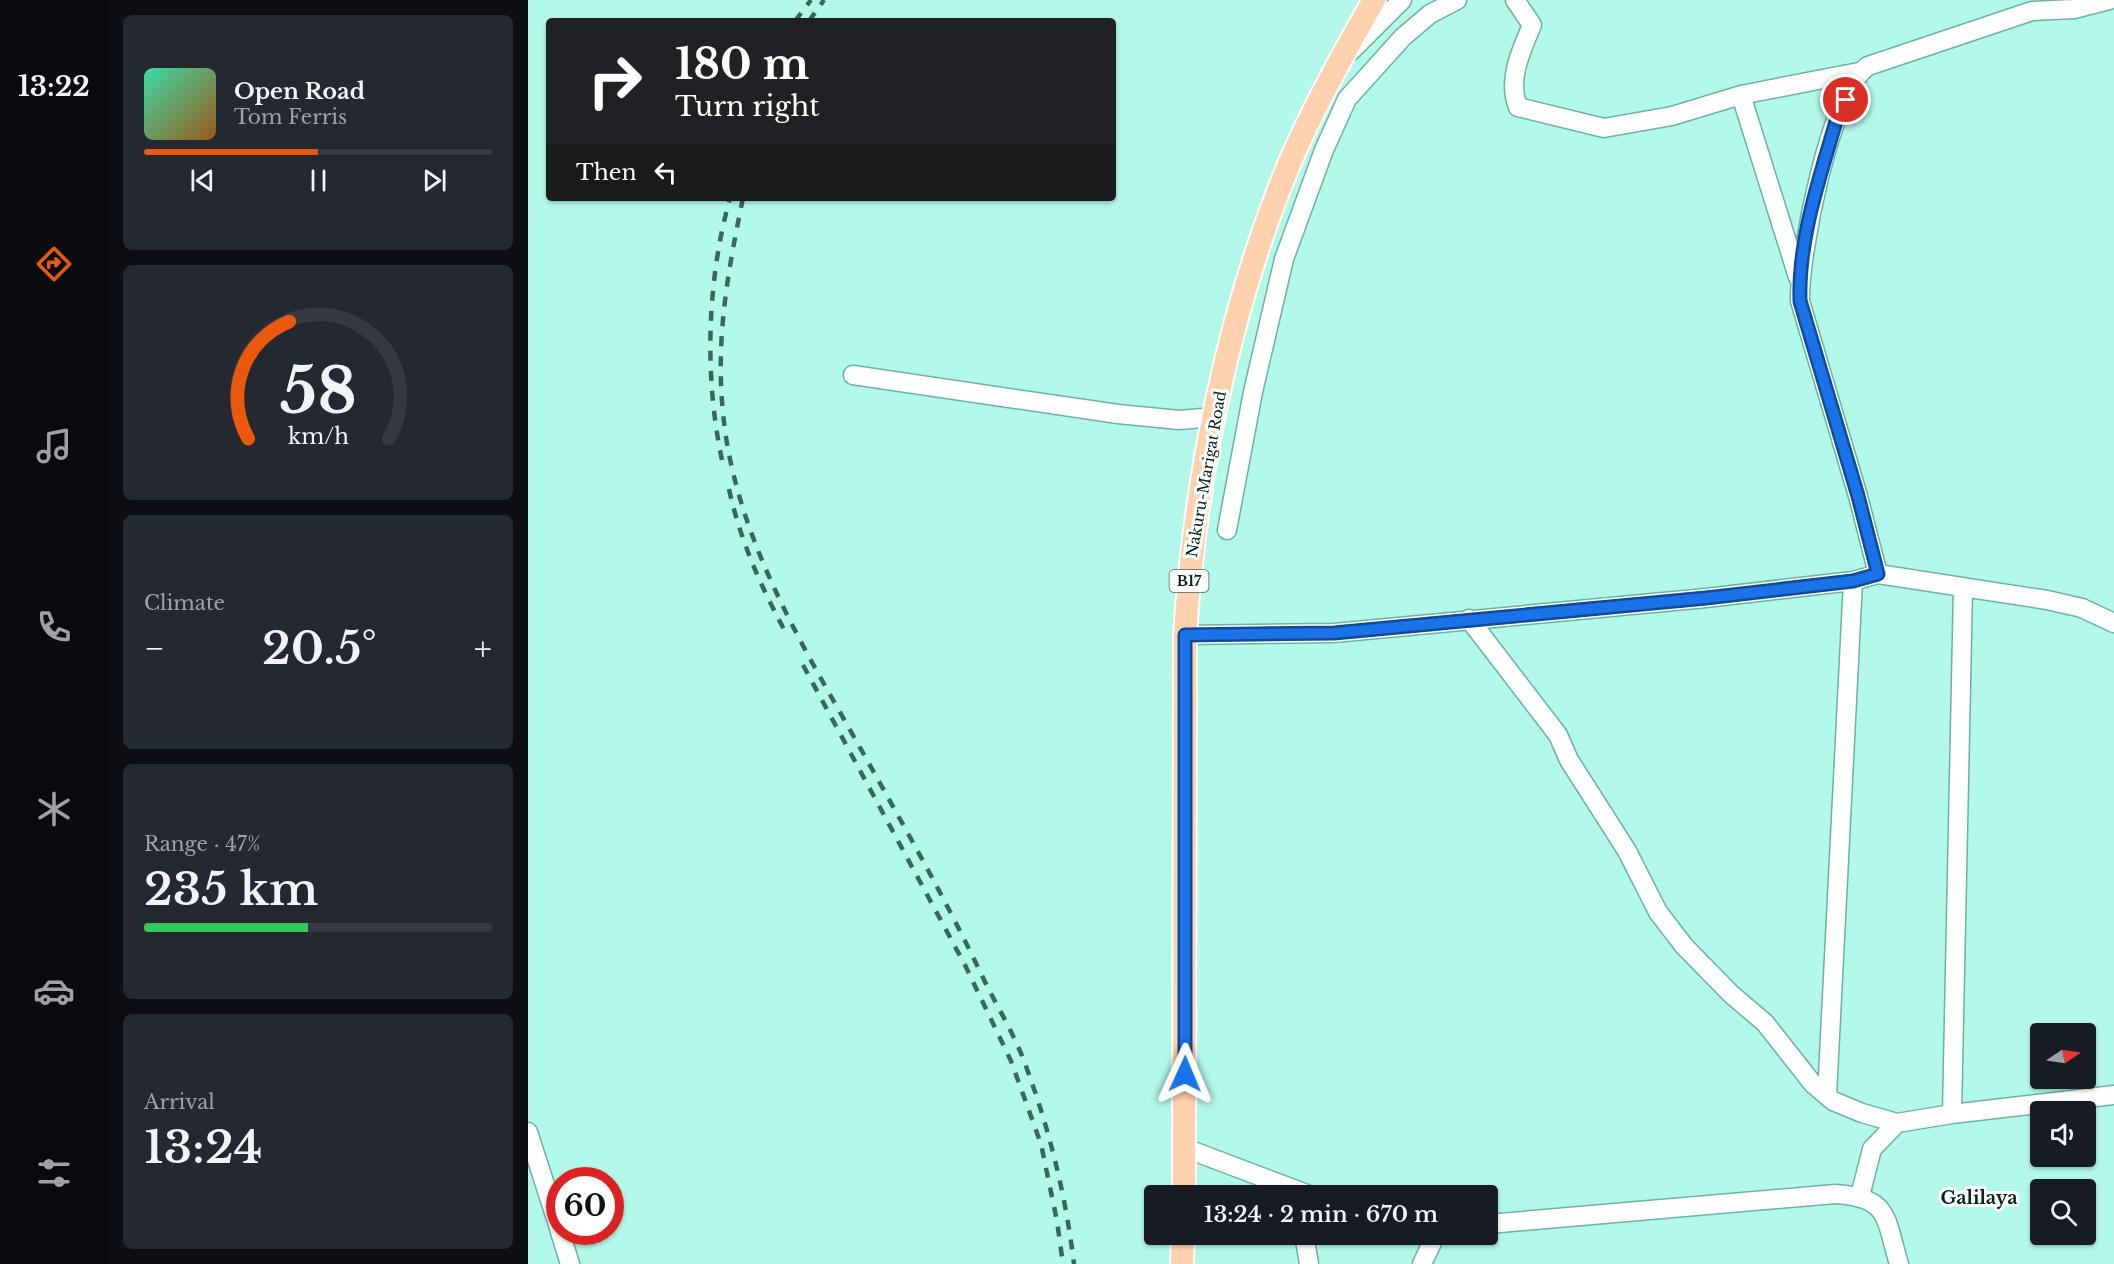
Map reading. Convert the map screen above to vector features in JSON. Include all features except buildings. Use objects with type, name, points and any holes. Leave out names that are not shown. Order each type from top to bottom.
[{"type":"main road","name":"Nakuru-Marigat Road","points":[[1184,1185],[1185,635],[1190,561],[1214,417],[1230,349],[1259,248],[1290,162],[1337,64],[1374,0]]},
{"type":"main road","points":[[1182,1264],[1183,1245]]},
{"type":"street","points":[[1337,64],[1402,0]]},
{"type":"street","points":[[1227,530],[1253,392],[1284,259],[1324,150],[1347,99],[1403,37],[1430,14],[1456,0]]},
{"type":"street","points":[[1515,0],[1532,25],[1519,55],[1512,93],[1518,107],[1604,128],[1672,116],[1741,95],[1859,72],[1881,61],[2003,23],[2031,6],[2074,9],[2109,0]]},
{"type":"street","points":[[1859,72],[1837,118],[1806,238],[1799,280],[1800,301],[1858,496],[1878,574]]},
{"type":"street","points":[[1741,95],[1799,280]]},
{"type":"street","points":[[853,375],[1118,414],[1179,420],[1214,417]]},
{"type":"street","points":[[1185,635],[1334,633],[1706,598],[1853,581],[1878,574],[2082,608],[2114,623]]},
{"type":"street","points":[[1827,1096],[1853,581]]},
{"type":"street","points":[[1952,1114],[1963,588]]},
{"type":"street","points":[[1469,619],[1558,735],[1569,760],[1627,852],[1658,912],[1677,937],[1731,994],[1765,1023],[1813,1084],[1827,1096],[1862,1113],[1897,1123],[1952,1114],[2114,1095]]},
{"type":"street","points":[[1860,1196],[1872,1149],[1897,1123]]},
{"type":"street","points":[[528,1132],[546,1188]]},
{"type":"street","points":[[1185,1148],[1284,1185]]},
{"type":"street","points":[[1269,1179],[1274,1185]]},
{"type":"street","points":[[1498,1223],[1835,1194],[1860,1196],[1875,1203],[1881,1212],[1899,1264]]},
{"type":"street","points":[[564,1245],[570,1264]]},
{"type":"street","points":[[1306,1245],[1309,1264]]},
{"type":"street","points":[[1422,1264],[1431,1245]]},
{"type":"railway","points":[[797,18],[811,0]]},
{"type":"railway","points":[[811,18],[824,0]]},
{"type":"railway","points":[[722,460],[712,395],[711,328],[717,262],[729,201]]},
{"type":"railway","points":[[742,201],[726,292],[721,353],[723,416],[737,488],[749,526],[779,598],[815,668],[939,891],[1018,1048],[1050,1141],[1067,1214],[1074,1264]]},
{"type":"railway","points":[[729,489],[752,563],[786,633]]},
{"type":"railway","points":[[803,665],[965,965],[1011,1061],[1041,1144],[1057,1221],[1063,1264]]},
{"type":"district","name":"Galilaya","points":[[1979,1198]]},
{"type":"route","points":[[1185,1074],[1185,635],[1334,633],[1706,598],[1853,581],[1878,574],[1858,496],[1800,301],[1799,280],[1818,183],[1837,118],[1846,100]]}]
